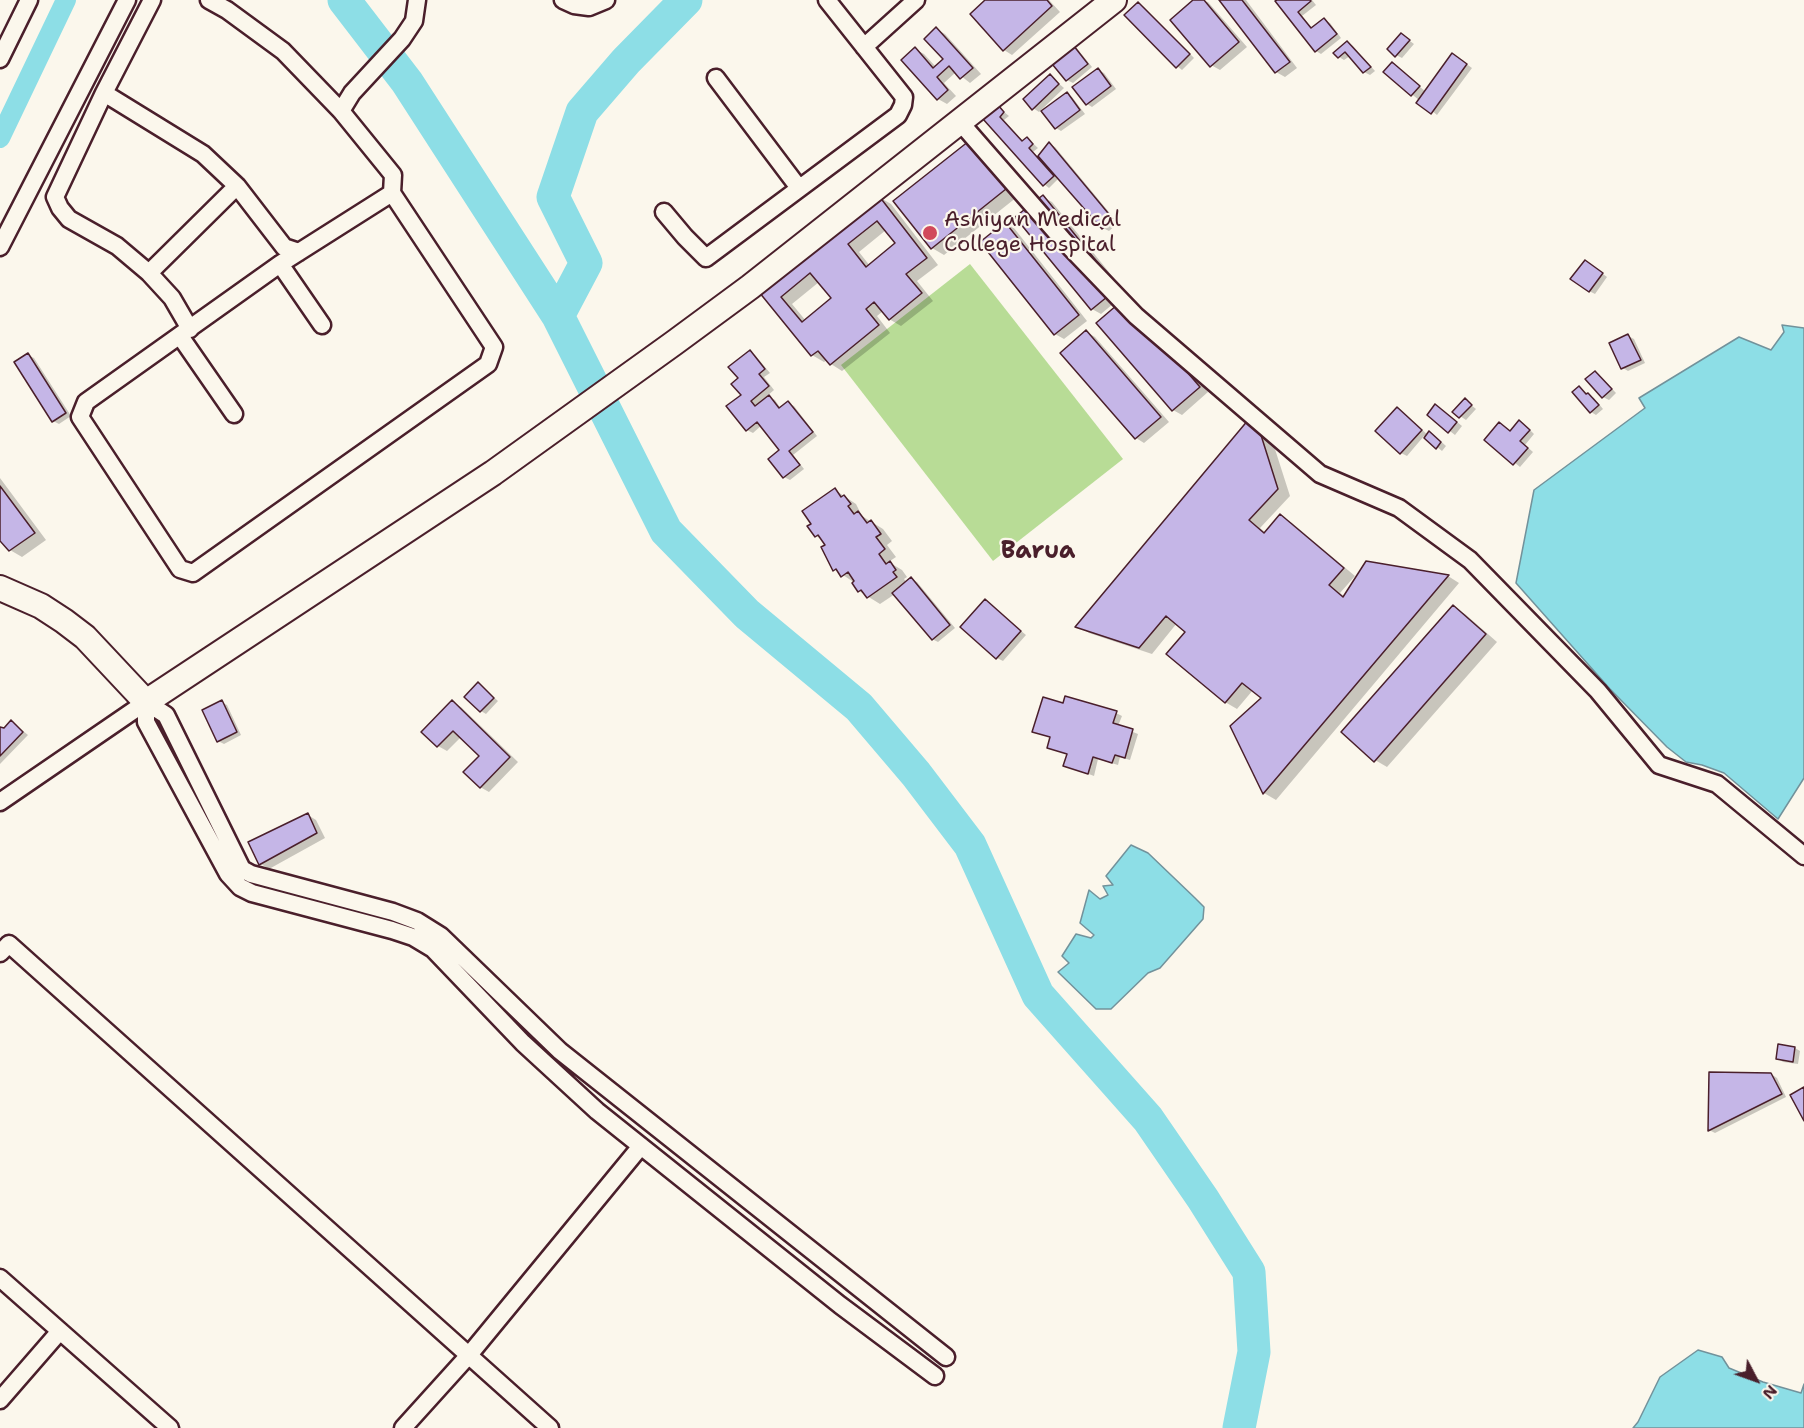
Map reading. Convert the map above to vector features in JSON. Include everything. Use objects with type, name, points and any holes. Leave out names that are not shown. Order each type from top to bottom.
[{"type":"street","points":[[0,48],[23,0]]},
{"type":"street","points":[[0,59],[29,0]]},
{"type":"street","points":[[0,247],[127,0]]},
{"type":"street","points":[[152,0],[104,93],[55,197],[69,219],[117,246],[150,273],[172,298],[185,332],[234,414]]},
{"type":"street","points":[[209,0],[227,10],[283,51],[342,111],[393,175],[392,193],[494,347],[488,364],[193,573],[180,569],[80,417],[86,402],[280,264],[392,193]]},
{"type":"street","points":[[342,111],[352,93],[370,71],[402,39],[414,21],[417,0]]},
{"type":"street","points":[[563,0],[574,5],[589,7],[606,0]]},
{"type":"street","points":[[664,212],[706,258],[898,114],[904,97],[827,0]]},
{"type":"street","points":[[864,47],[916,0]]},
{"type":"street","points":[[0,802],[146,702],[493,473],[674,343],[750,287],[1114,0]]},
{"type":"street","points":[[716,78],[799,188]]},
{"type":"street","points":[[104,93],[203,154],[237,186],[284,247],[299,252]]},
{"type":"street","points":[[960,122],[1063,240],[1136,316],[1320,474],[1399,508],[1470,560],[1598,691],[1659,765],[1717,784],[1804,856]]},
{"type":"street","points":[[150,273],[237,186]]},
{"type":"street","points":[[280,264],[322,325]]},
{"type":"street","points":[[0,588],[41,606],[85,637],[146,702],[166,715],[242,868],[251,874],[401,915],[417,921],[441,936],[560,1051],[946,1358]]},
{"type":"street","points":[[146,702],[146,722],[228,874],[240,887],[252,893],[403,933],[433,949],[561,1080],[840,1305],[935,1376]]},
{"type":"street","points":[[340,916],[344,898]]},
{"type":"street","points":[[3,944],[550,1428]]},
{"type":"street","points":[[403,1428],[469,1355],[641,1146]]},
{"type":"street","points":[[0,1278],[169,1428]]},
{"type":"street","points":[[840,1305],[856,1286]]},
{"type":"street","points":[[0,1400],[60,1330]]},
{"type":"green space","points":[[970,264],[1123,459],[993,561],[841,365]]},
{"type":"water","points":[[1782,325],[1804,328],[1804,778],[1778,819],[1724,773],[1686,762],[1667,747],[1610,689],[1516,583],[1534,490],[1645,408],[1639,398],[1739,337],[1771,350],[1784,332]]},
{"type":"water","points":[[1131,845],[1148,853],[1204,907],[1203,919],[1160,968],[1148,973],[1111,1009],[1096,1009],[1058,972],[1069,963],[1062,956],[1076,934],[1091,938],[1094,935],[1080,923],[1089,890],[1100,899],[1108,895],[1103,886],[1113,885],[1106,876]]},
{"type":"water","points":[[1698,1350],[1722,1357],[1729,1368],[1763,1382],[1801,1393],[1804,1384],[1804,1428],[1633,1428],[1660,1377]]},
{"type":"building","points":[[985,0],[1047,0],[1052,6],[1003,51],[970,14]]},
{"type":"building","points":[[1193,0],[1204,0],[1239,42],[1210,67],[1170,20]]},
{"type":"building","points":[[1219,0],[1242,0],[1290,62],[1275,73]]},
{"type":"building","points":[[1310,0],[1298,12],[1311,28],[1324,18],[1337,34],[1315,52],[1275,1]]},
{"type":"building","points":[[1138,2],[1190,54],[1176,68],[1124,15]]},
{"type":"building","points":[[936,27],[973,68],[960,79],[949,66],[937,77],[948,90],[937,100],[901,60],[915,47],[933,68],[943,59],[924,39]]},
{"type":"building","points":[[1401,33],[1410,40],[1395,57],[1387,49]]},
{"type":"building","points":[[1070,41],[1088,64],[1066,81],[1048,59]]},
{"type":"building","points":[[1347,41],[1371,67],[1363,73],[1345,52],[1338,58],[1333,53]]},
{"type":"building","points":[[1452,53],[1467,64],[1431,114],[1416,103]]},
{"type":"building","points":[[1392,62],[1420,86],[1411,96],[1383,72]]},
{"type":"building","points":[[1098,68],[1111,86],[1086,105],[1072,87]]},
{"type":"building","points":[[1050,74],[1059,84],[1032,110],[1023,99]]},
{"type":"building","points":[[1067,92],[1080,110],[1055,129],[1041,111]]},
{"type":"building","points":[[998,105],[1004,112],[1000,117],[1022,141],[1027,137],[1033,144],[1029,148],[1054,176],[1043,186],[983,119]]},
{"type":"building","points":[[969,141],[1006,189],[931,249],[893,201]]},
{"type":"building","points":[[1049,142],[1113,219],[1102,229],[1038,156]]},
{"type":"building","points":[[1043,195],[1118,288],[1091,310],[1015,217]]},
{"type":"building","points":[[879,196],[927,258],[906,274],[922,293],[889,320],[874,302],[866,309],[879,325],[830,365],[818,351],[811,356],[759,292]],"holes":[[[877,221],[895,243],[866,267],[848,244]],[[810,273],[831,298],[802,322],[781,297]]]},
{"type":"building","points":[[1005,222],[1079,315],[1054,335],[980,242]]},
{"type":"building","points":[[1585,260],[1603,273],[1589,292],[1570,279]]},
{"type":"building","points":[[1124,299],[1200,387],[1172,411],[1096,323]]},
{"type":"building","points":[[1086,330],[1161,417],[1135,439],[1060,353]]},
{"type":"building","points":[[1628,334],[1641,360],[1621,369],[1609,343]]},
{"type":"building","points":[[750,350],[765,369],[759,374],[769,386],[751,401],[755,406],[769,395],[779,408],[788,401],[813,432],[789,451],[800,465],[783,478],[768,459],[779,450],[757,422],[746,431],[726,406],[741,395],[731,384],[738,378],[728,367]]},
{"type":"building","points":[[28,353],[66,413],[52,422],[14,362]]},
{"type":"building","points":[[1595,371],[1612,389],[1602,398],[1585,379]]},
{"type":"building","points":[[1579,386],[1599,405],[1590,413],[1572,392]]},
{"type":"building","points":[[1465,398],[1472,405],[1459,418],[1452,412]]},
{"type":"building","points":[[1435,404],[1457,422],[1448,433],[1427,415]]},
{"type":"building","points":[[1397,407],[1422,430],[1400,454],[1375,431]]},
{"type":"building","points":[[1254,413],[1278,489],[1249,520],[1264,533],[1280,514],[1344,568],[1329,585],[1343,597],[1366,561],[1449,575],[1263,794],[1230,726],[1261,698],[1242,683],[1225,703],[1166,654],[1185,632],[1166,616],[1139,648],[1075,627]]},
{"type":"building","points":[[1519,420],[1530,430],[1520,441],[1528,448],[1513,465],[1484,440],[1499,422],[1510,431]]},
{"type":"building","points":[[1429,431],[1441,442],[1436,449],[1424,438]]},
{"type":"building","points":[[0,486],[35,533],[9,551],[0,541]]},
{"type":"building","points":[[835,488],[841,497],[844,495],[851,504],[848,506],[854,514],[858,511],[867,523],[871,520],[881,534],[876,537],[885,549],[879,554],[886,564],[890,561],[896,570],[893,572],[897,577],[867,598],[861,590],[858,592],[848,572],[841,577],[836,569],[833,571],[821,547],[825,545],[807,526],[811,524],[802,511]]},
{"type":"building","points":[[911,577],[950,625],[932,640],[892,593]]},
{"type":"building","points":[[985,599],[1021,631],[996,659],[960,627]]},
{"type":"building","points":[[1453,605],[1486,634],[1374,762],[1341,732]]},
{"type":"building","points":[[478,682],[494,698],[480,712],[464,697]]},
{"type":"building","points":[[1065,696],[1117,711],[1113,723],[1133,729],[1125,758],[1115,755],[1112,763],[1093,757],[1088,774],[1063,766],[1067,754],[1047,748],[1050,737],[1032,732],[1043,697],[1063,703]]},
{"type":"building","points":[[222,700],[237,732],[217,742],[202,710]]},
{"type":"building","points":[[452,700],[510,757],[480,788],[463,772],[479,756],[453,731],[437,747],[421,732]]},
{"type":"building","points":[[11,720],[23,732],[0,756],[0,727],[4,728]]},
{"type":"building","points":[[308,813],[317,833],[259,865],[248,842]]},
{"type":"building","points":[[1778,1044],[1795,1047],[1793,1062],[1776,1059]]},
{"type":"building","points":[[1709,1072],[1771,1073],[1782,1094],[1708,1131]]},
{"type":"building","points":[[1804,1087],[1804,1121],[1790,1095]]},
{"type":"waterway","points":[[0,138],[66,0]]},
{"type":"waterway","points":[[344,0],[407,82],[558,316],[666,531],[747,614],[859,707],[916,774],[970,845],[1038,995],[1148,1119],[1203,1199],[1249,1272],[1254,1352],[1239,1428]]},
{"type":"waterway","points":[[558,316],[586,263],[553,197],[582,112],[626,61],[686,0]]},
{"type":"place","name":"Ashiyan Medical College Hospital","points":[[930,233]]},
{"type":"district","name":"Barua","points":[[1038,552]]}]
